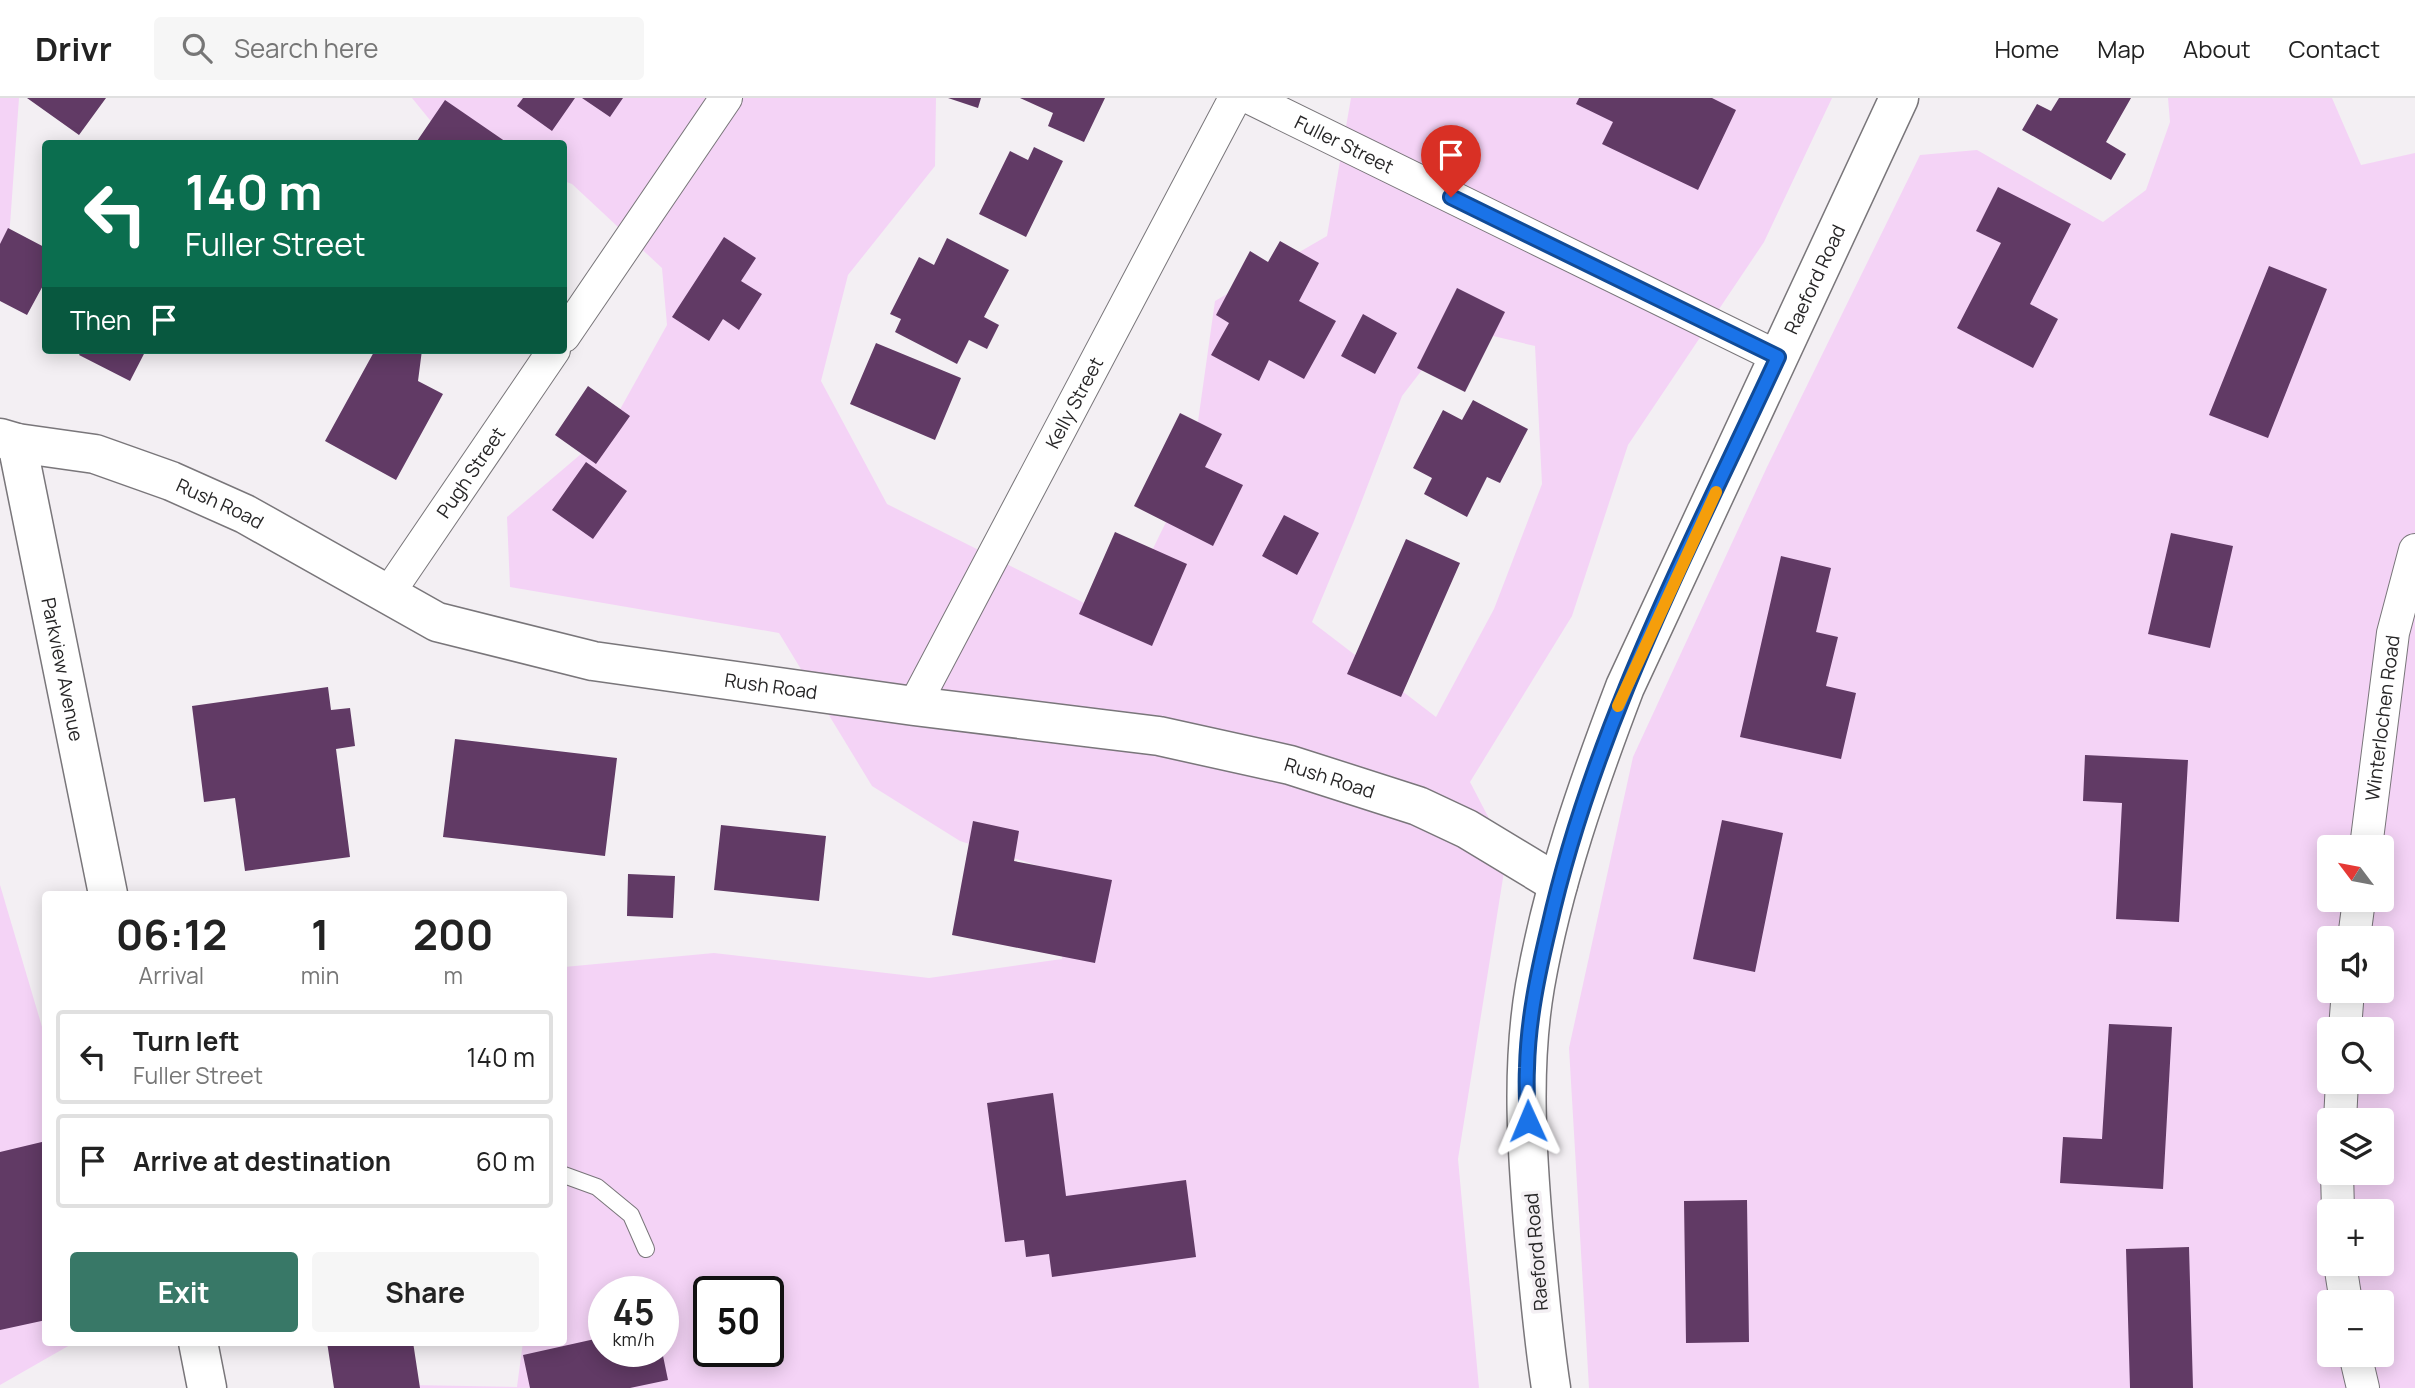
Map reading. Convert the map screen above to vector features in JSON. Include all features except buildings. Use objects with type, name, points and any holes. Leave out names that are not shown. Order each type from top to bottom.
[{"type":"street","points":[[567,332],[726,98]]},
{"type":"street","name":"Kelly Street","points":[[914,706],[1235,98]]},
{"type":"street","name":"Fuller Street","points":[[1250,98],[1778,357]]},
{"type":"street","name":"Raeford Road","points":[[1551,1388],[1543,1336],[1529,1175],[1527,1068],[1535,987],[1558,884],[1587,788],[1625,687],[1899,98]]},
{"type":"street","name":"Pugh Street","points":[[388,594],[551,354]]},
{"type":"street","name":"Rush Road","points":[[8,441],[95,454],[171,481],[245,514],[437,622],[593,661],[914,706],[1158,736],[1290,765],[1418,806],[1467,829],[1558,884]]},
{"type":"street","name":"Parkview Avenue","points":[[8,441],[107,891]]},
{"type":"street","name":"Winterlochen Road","points":[[2368,835],[2393,633],[2415,550]]},
{"type":"street","points":[[199,1346],[207,1388]]},
{"type":"street","points":[[2358,1367],[2363,1388]]},
{"type":"lane","points":[[567,1176],[597,1187],[631,1215],[646,1248]]},
{"type":"shaded area","points":[[0,98],[19,98],[8,253],[0,282]]},
{"type":"shaded area","points":[[412,98],[936,98],[935,166],[848,275],[821,381],[887,504],[1118,620],[1191,471],[1215,301],[1327,236],[1351,98],[1832,98],[1764,242],[1628,445],[1572,616],[1470,782],[1507,853],[1458,1159],[1479,1388],[348,1388],[350,1384],[517,1387],[522,1346],[567,1346],[567,967],[714,953],[929,978],[1062,959],[1067,875],[960,841],[872,786],[779,633],[510,587],[507,517],[608,431],[667,325],[662,268],[567,182],[567,140],[470,140],[434,125]],"holes":[[[1455,327],[1535,346],[1542,484],[1494,609],[1436,717],[1312,622],[1402,396]]]},
{"type":"shaded area","points":[[2168,98],[2332,98],[2361,165],[2415,153],[2415,1388],[1589,1388],[1569,1048],[1633,757],[1767,467],[1920,155],[1977,150],[2103,222],[2146,190],[2170,122]]},
{"type":"shaded area","points":[[0,885],[42,1027],[42,1346],[68,1346],[0,1385]]},
{"type":"slow traffic","points":[[1618,706],[1716,492]]},
{"type":"route","points":[[1451,197],[1778,357],[1625,687],[1587,788],[1558,884],[1535,987],[1527,1068],[1528,1121]]}]
